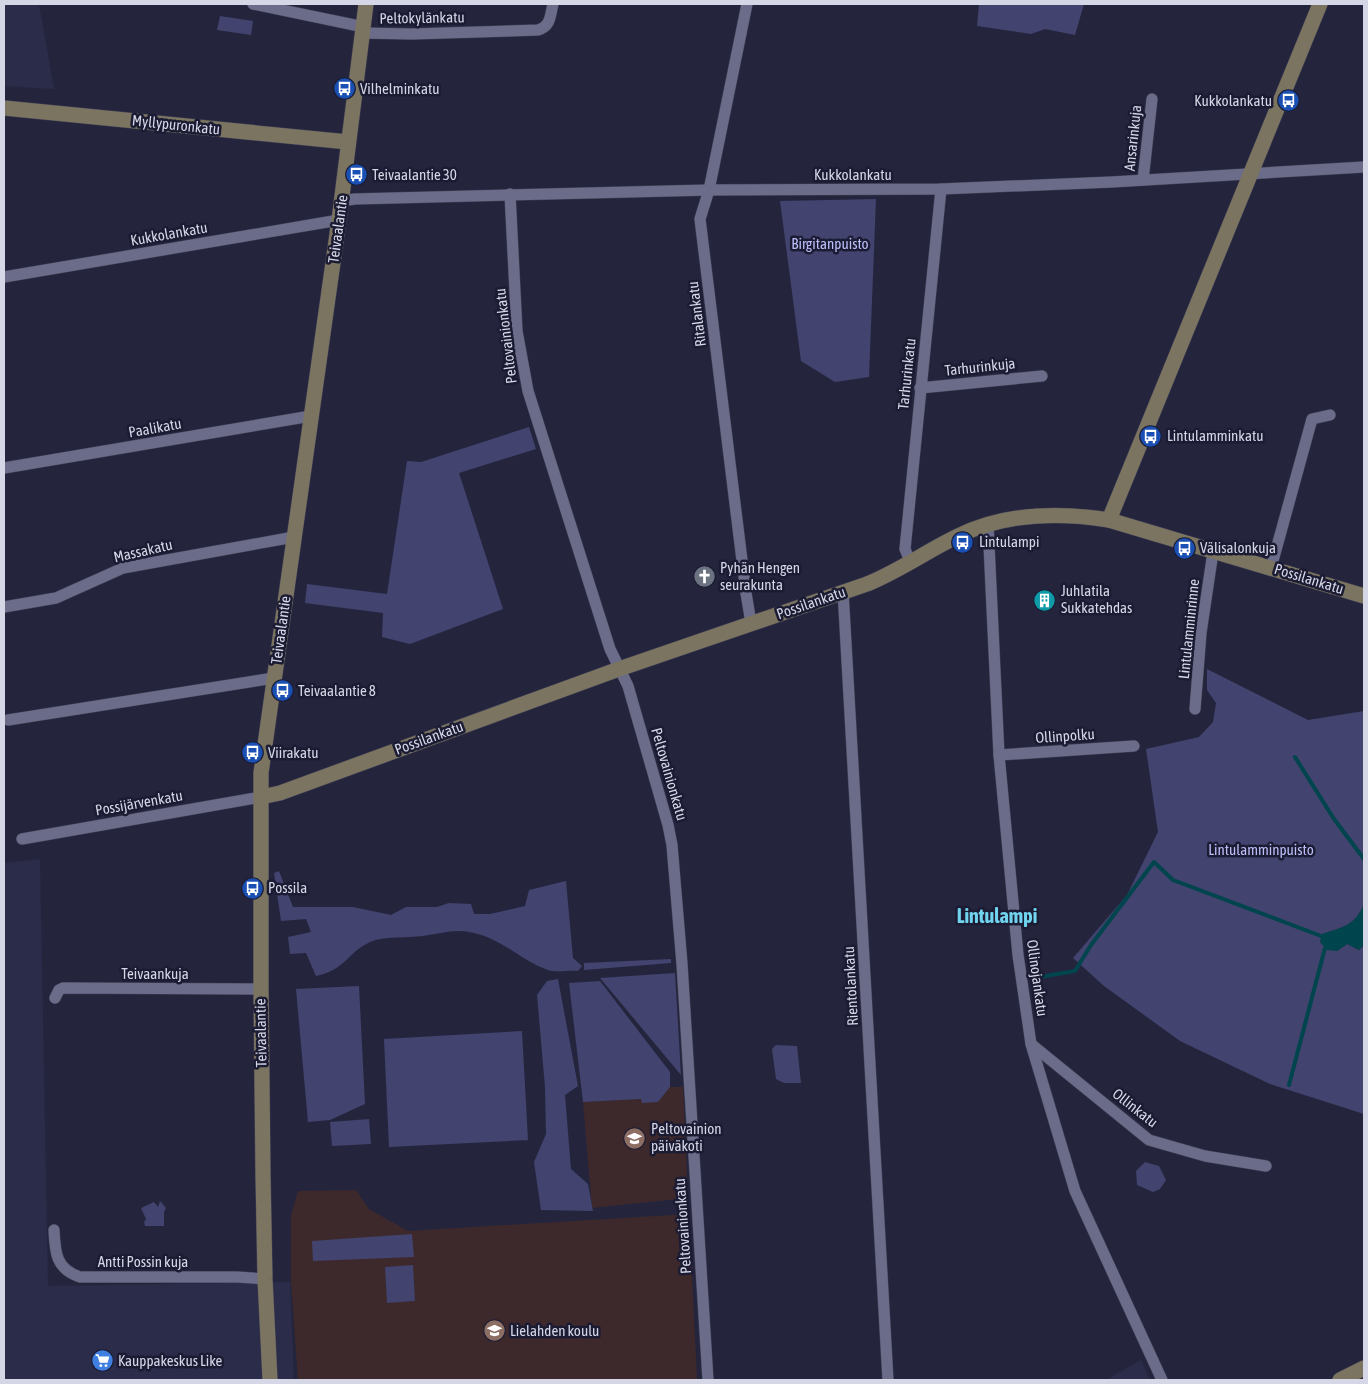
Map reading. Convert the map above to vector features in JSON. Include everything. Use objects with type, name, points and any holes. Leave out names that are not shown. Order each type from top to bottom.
[{"type":"main road","name":"Teivaalantie","points":[[270,1380],[265,1279],[261,989],[261,773],[340,220],[366,4]]},
{"type":"main road","points":[[1109,520],[1320,4]]},
{"type":"main road","name":"Myllypuronkatu","points":[[4,108],[348,142]]},
{"type":"main road","name":"Possilankatu","points":[[261,797],[280,793],[619,669],[884,577],[958,536],[988,524],[1049,515],[1109,520],[1364,596]]},
{"type":"main road","points":[[1340,1380],[1364,1368]]},
{"type":"street","points":[[253,4],[364,30]]},
{"type":"street","name":"Peltokylänkatu","points":[[364,30],[412,34],[538,30],[545,27],[549,22],[553,4]]},
{"type":"street","name":"Ritalankatu","points":[[747,4],[709,190],[700,219],[745,584],[752,623]]},
{"type":"street","name":"Ansarinkuja","points":[[1143,180],[1152,99]]},
{"type":"street","name":"Kukkolankatu","points":[[341,201],[510,194],[709,190],[941,189],[1143,180],[1364,167]]},
{"type":"street","name":"Tarhurinkatu","points":[[910,562],[905,549],[941,189]]},
{"type":"street","name":"Peltovainionkatu","points":[[510,194],[517,331],[528,391],[610,649],[629,688],[672,845],[682,964],[708,1380]]},
{"type":"street","name":"Kukkolankatu","points":[[4,277],[340,220]]},
{"type":"street","name":"Tarhurinkuja","points":[[920,388],[1042,376]]},
{"type":"street","points":[[1271,568],[1312,419],[1330,415]]},
{"type":"street","name":"Paalikatu","points":[[4,468],[311,416]]},
{"type":"street","name":"Ollinojankatu","points":[[988,524],[999,755],[1018,955],[1031,1044],[1075,1191],[1162,1380]]},
{"type":"street","name":"Massakatu","points":[[4,607],[56,598],[123,568],[294,537]]},
{"type":"street","name":"Lintulamminrinne","points":[[1194,709],[1201,632],[1213,552]]},
{"type":"street","name":"Rientolankatu","points":[[843,591],[888,1380]]},
{"type":"street","points":[[8,720],[274,678]]},
{"type":"street","name":"Ollinpolku","points":[[999,755],[1134,746]]},
{"type":"street","name":"Possijärvenkatu","points":[[22,838],[261,797]]},
{"type":"street","name":"Teivaankuja","points":[[55,998],[59,990],[63,988],[261,989]]},
{"type":"street","name":"Ollinkatu","points":[[1031,1044],[1149,1140],[1205,1156],[1266,1166]]},
{"type":"street","name":"Antti Possin kuja","points":[[54,1230],[54,1247],[58,1260],[64,1269],[80,1277],[237,1277],[265,1279]]},
{"type":"shaded area","points":[[4,4],[39,4],[54,89],[4,86]]},
{"type":"shaded area","points":[[40,859],[48,1286],[290,1282],[294,1380],[4,1380],[4,863]]},
{"type":"shaded area","points":[[1364,904],[1364,945],[1359,950],[1347,944],[1337,951],[1327,950],[1320,942],[1322,934],[1348,925],[1357,917]]},
{"type":"shaded area","name":"Peltovainion päiväkoti","points":[[670,1087],[683,1087],[688,1198],[592,1208],[583,1102],[642,1099],[657,1102]]},
{"type":"shaded area","name":"Lielahden koulu","points":[[356,1190],[369,1209],[408,1231],[689,1214],[697,1380],[298,1380],[291,1282],[291,1215],[298,1191]]},
{"type":"shaded area","points":[[1141,1360],[1150,1380],[1106,1380]]},
{"type":"green space","points":[[979,4],[1084,4],[1075,35],[1045,29],[1031,34],[977,26]]},
{"type":"green space","points":[[220,16],[253,21],[251,35],[217,30]]},
{"type":"green space","name":"Birgitanpuisto","points":[[876,199],[869,377],[835,382],[801,361],[780,201]]},
{"type":"green space","points":[[529,427],[536,449],[459,473],[503,609],[410,644],[382,637],[383,613],[305,603],[307,584],[387,594],[407,461],[421,462]]},
{"type":"green space","name":"Lintulamminpuisto","points":[[1207,669],[1308,720],[1364,711],[1364,904],[1357,917],[1348,925],[1323,934],[1320,942],[1337,951],[1347,944],[1359,950],[1364,945],[1364,1114],[1270,1084],[1180,1041],[1104,986],[1073,958],[1127,895],[1158,832],[1146,749],[1199,737],[1213,722],[1216,703],[1207,690]]},
{"type":"green space","points":[[279,871],[293,907],[353,907],[391,915],[406,907],[437,907],[449,903],[471,904],[474,914],[490,914],[525,906],[529,890],[566,881],[573,958],[582,966],[578,971],[548,970],[528,961],[491,939],[469,932],[458,931],[376,940],[362,946],[340,966],[316,976],[306,953],[290,954],[288,937],[311,932],[306,919],[281,921],[274,873]]},
{"type":"green space","points":[[671,959],[671,963],[584,970],[584,963]]},
{"type":"green space","points":[[675,973],[681,1075],[600,978]]},
{"type":"green space","points":[[558,979],[578,1086],[565,1095],[571,1169],[588,1184],[593,1211],[541,1210],[534,1162],[546,1134],[545,1087],[537,995],[547,981]]},
{"type":"green space","points":[[600,981],[670,1072],[670,1087],[658,1102],[642,1103],[641,1099],[583,1102],[569,983]]},
{"type":"green space","points":[[359,986],[365,1104],[330,1120],[308,1122],[296,989]]},
{"type":"green space","points":[[522,1031],[528,1140],[389,1147],[384,1039]]},
{"type":"green space","points":[[776,1045],[797,1046],[801,1083],[784,1083],[776,1079],[772,1049]]},
{"type":"green space","points":[[369,1119],[371,1144],[332,1146],[330,1122]]},
{"type":"green space","points":[[1145,1162],[1159,1166],[1166,1180],[1160,1189],[1153,1192],[1137,1185],[1136,1171]]},
{"type":"green space","points":[[160,1201],[166,1208],[164,1212],[164,1226],[145,1226],[144,1222],[146,1219],[141,1208],[154,1202],[158,1207]]},
{"type":"green space","points":[[412,1234],[414,1257],[313,1261],[312,1241]]},
{"type":"green space","points":[[413,1265],[415,1301],[387,1303],[385,1267]]},
{"type":"waterway","points":[[1295,757],[1334,819],[1364,859]]},
{"type":"waterway","points":[[1034,978],[1075,971],[1091,945],[1154,862],[1173,880],[1321,936]]},
{"type":"waterway","points":[[1289,1085],[1325,948]]},
{"type":"place","name":"Vilhelminkatu","points":[[344,89]]},
{"type":"place","name":"Kukkolankatu","points":[[1288,101]]},
{"type":"place","name":"Teivaalantie 30","points":[[356,175]]},
{"type":"place","name":"Lintulamminkatu","points":[[1151,436]]},
{"type":"place","name":"Lintulampi","points":[[963,542]]},
{"type":"place","name":"Välisalonkuja","points":[[1184,548]]},
{"type":"place","name":"Pyhän Hengen seurakunta","points":[[704,577]]},
{"type":"place","name":"Juhlatila Sukkatehdas","points":[[1045,600]]},
{"type":"place","name":"Teivaalantie 8","points":[[282,691]]},
{"type":"place","name":"Viirakatu","points":[[252,753]]},
{"type":"place","name":"Possila","points":[[252,888]]},
{"type":"place","name":"Peltovainion päiväkoti","points":[[635,1138]]},
{"type":"place","name":"Lielahden koulu","points":[[494,1331]]},
{"type":"place","name":"Kauppakeskus Like","points":[[102,1361]]},
{"type":"district","name":"Lintulampi","points":[[997,916]]}]
